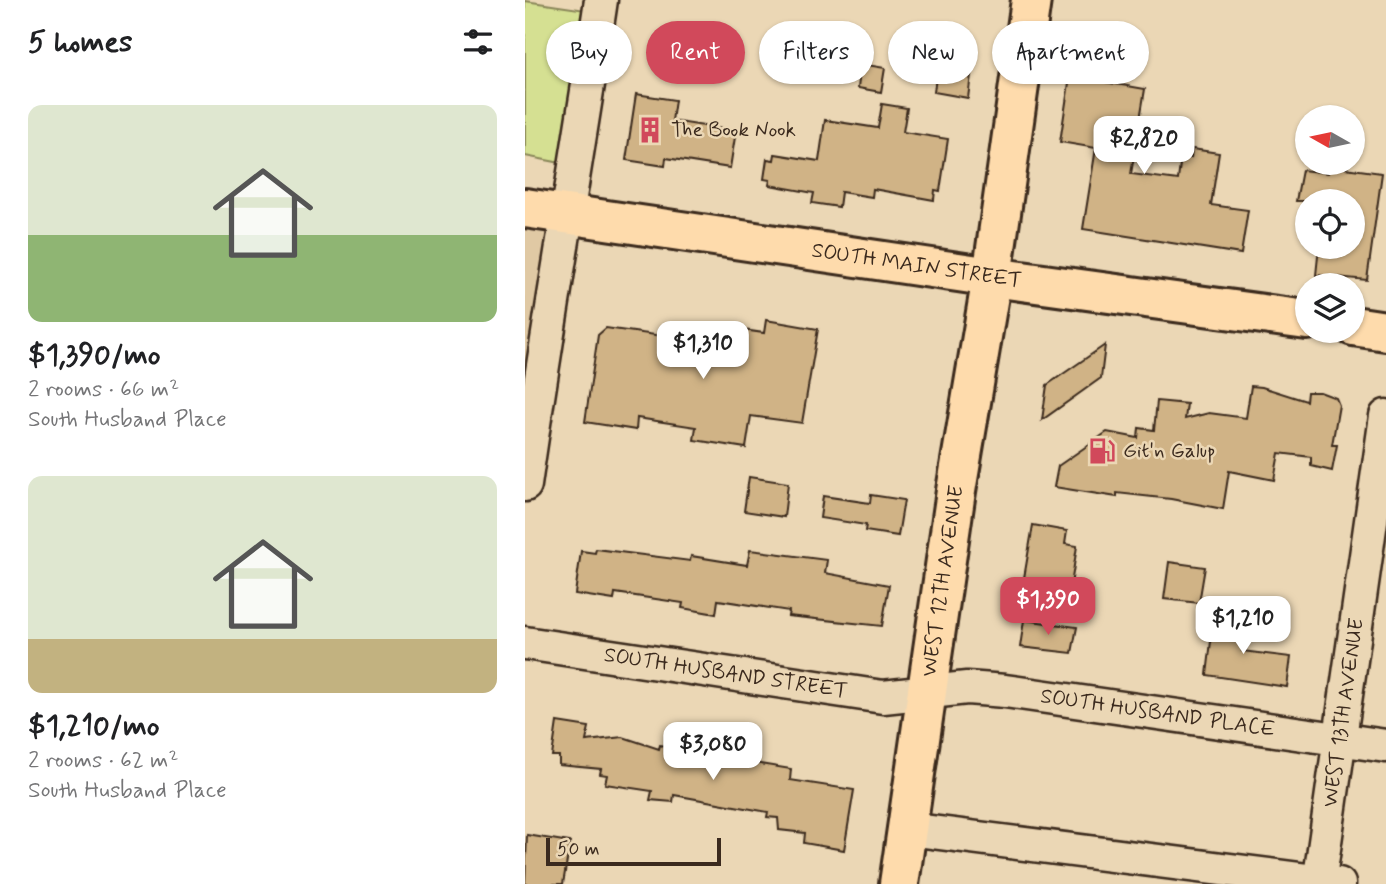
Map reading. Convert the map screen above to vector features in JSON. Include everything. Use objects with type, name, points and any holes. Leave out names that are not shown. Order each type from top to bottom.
[{"type":"main road","name":"WEST 12TH AVENUE","points":[[899,884],[956,491],[992,277],[1031,0]]},
{"type":"main road","name":"SOUTH MAIN STREET","points":[[525,208],[1295,318]]},
{"type":"main road","points":[[1365,328],[1386,331]]},
{"type":"street","points":[[525,485],[601,0]]},
{"type":"street","name":"WEST 13TH AVENUE","points":[[1327,883],[1338,740],[1386,416]]},
{"type":"street","name":"SOUTH HUSBAND STREET","points":[[525,643],[883,698],[927,692]]},
{"type":"street","name":"SOUTH HUSBAND PLACE","points":[[927,692],[967,688],[1006,691],[1386,746]]},
{"type":"street","points":[[908,829],[1327,883]]},
{"type":"shaded area","points":[[525,209],[571,217],[525,428]]},
{"type":"green space","points":[[525,1],[586,10],[584,21],[546,21],[546,84],[574,84],[561,163],[525,156]]},
{"type":"building","points":[[874,66],[885,68],[881,92],[858,88],[858,84],[874,84]]},
{"type":"building","points":[[935,84],[970,84],[968,98],[934,92]]},
{"type":"building","points":[[1069,84],[1116,84],[1145,89],[1131,174],[1178,180],[1181,156],[1191,158],[1192,149],[1219,153],[1211,205],[1248,210],[1241,254],[1083,229],[1096,148],[1060,142]]},
{"type":"building","points":[[636,94],[675,100],[672,121],[736,131],[730,168],[666,158],[665,166],[626,160]]},
{"type":"building","points":[[882,104],[907,108],[903,132],[948,139],[940,191],[935,190],[934,200],[873,189],[872,197],[841,192],[839,207],[812,203],[814,193],[769,185],[770,180],[764,179],[767,159],[774,160],[775,154],[819,161],[825,120],[878,128]]},
{"type":"building","points":[[1365,171],[1382,173],[1367,280],[1365,273],[1316,273],[1318,259],[1365,259],[1365,189],[1298,189],[1301,175],[1365,175]]},
{"type":"building","points":[[766,320],[818,329],[802,423],[751,416],[746,448],[694,440],[696,427],[637,418],[636,430],[585,422],[598,335],[606,328],[677,338],[674,354],[717,361],[722,327],[764,333]]},
{"type":"building","points":[[1105,345],[1101,378],[1042,420],[1047,385]]},
{"type":"building","points":[[1251,386],[1306,401],[1307,392],[1320,392],[1336,398],[1339,405],[1332,445],[1337,445],[1332,471],[1311,466],[1311,457],[1279,453],[1274,480],[1229,471],[1223,509],[1171,499],[1117,493],[1117,497],[1054,487],[1058,466],[1107,432],[1138,438],[1139,428],[1154,430],[1157,401],[1187,404],[1185,419],[1209,413],[1246,418]]},
{"type":"building","points":[[749,477],[788,483],[784,517],[744,511]]},
{"type":"building","points":[[871,495],[904,500],[898,536],[865,531],[866,525],[820,518],[823,496],[870,503]]},
{"type":"building","points":[[1033,525],[1067,531],[1065,544],[1077,546],[1071,585],[1024,578]]},
{"type":"building","points":[[596,549],[690,561],[691,556],[747,565],[750,550],[827,560],[825,573],[889,585],[882,626],[788,616],[789,611],[718,600],[716,614],[682,608],[683,603],[615,593],[614,600],[575,594],[581,551],[595,553]]},
{"type":"building","points":[[1169,562],[1205,567],[1199,603],[1164,599]]},
{"type":"building","points":[[1214,616],[1241,617],[1246,626],[1242,651],[1291,657],[1287,687],[1207,675]]},
{"type":"building","points":[[1024,620],[1077,627],[1072,653],[1020,647]]},
{"type":"building","points":[[557,722],[589,727],[586,741],[623,737],[659,749],[660,745],[689,749],[688,752],[742,758],[742,761],[791,769],[790,780],[854,790],[844,850],[804,843],[805,833],[779,830],[778,818],[767,817],[768,812],[674,795],[673,802],[650,800],[652,791],[605,784],[607,775],[600,774],[601,769],[559,765],[559,756],[552,756]]},
{"type":"building","points":[[527,835],[570,842],[563,884],[525,884]]},
{"type":"place","name":"The Book Nook","points":[[650,130]]},
{"type":"place","name":"Git'n Galup","points":[[1102,451]]}]
